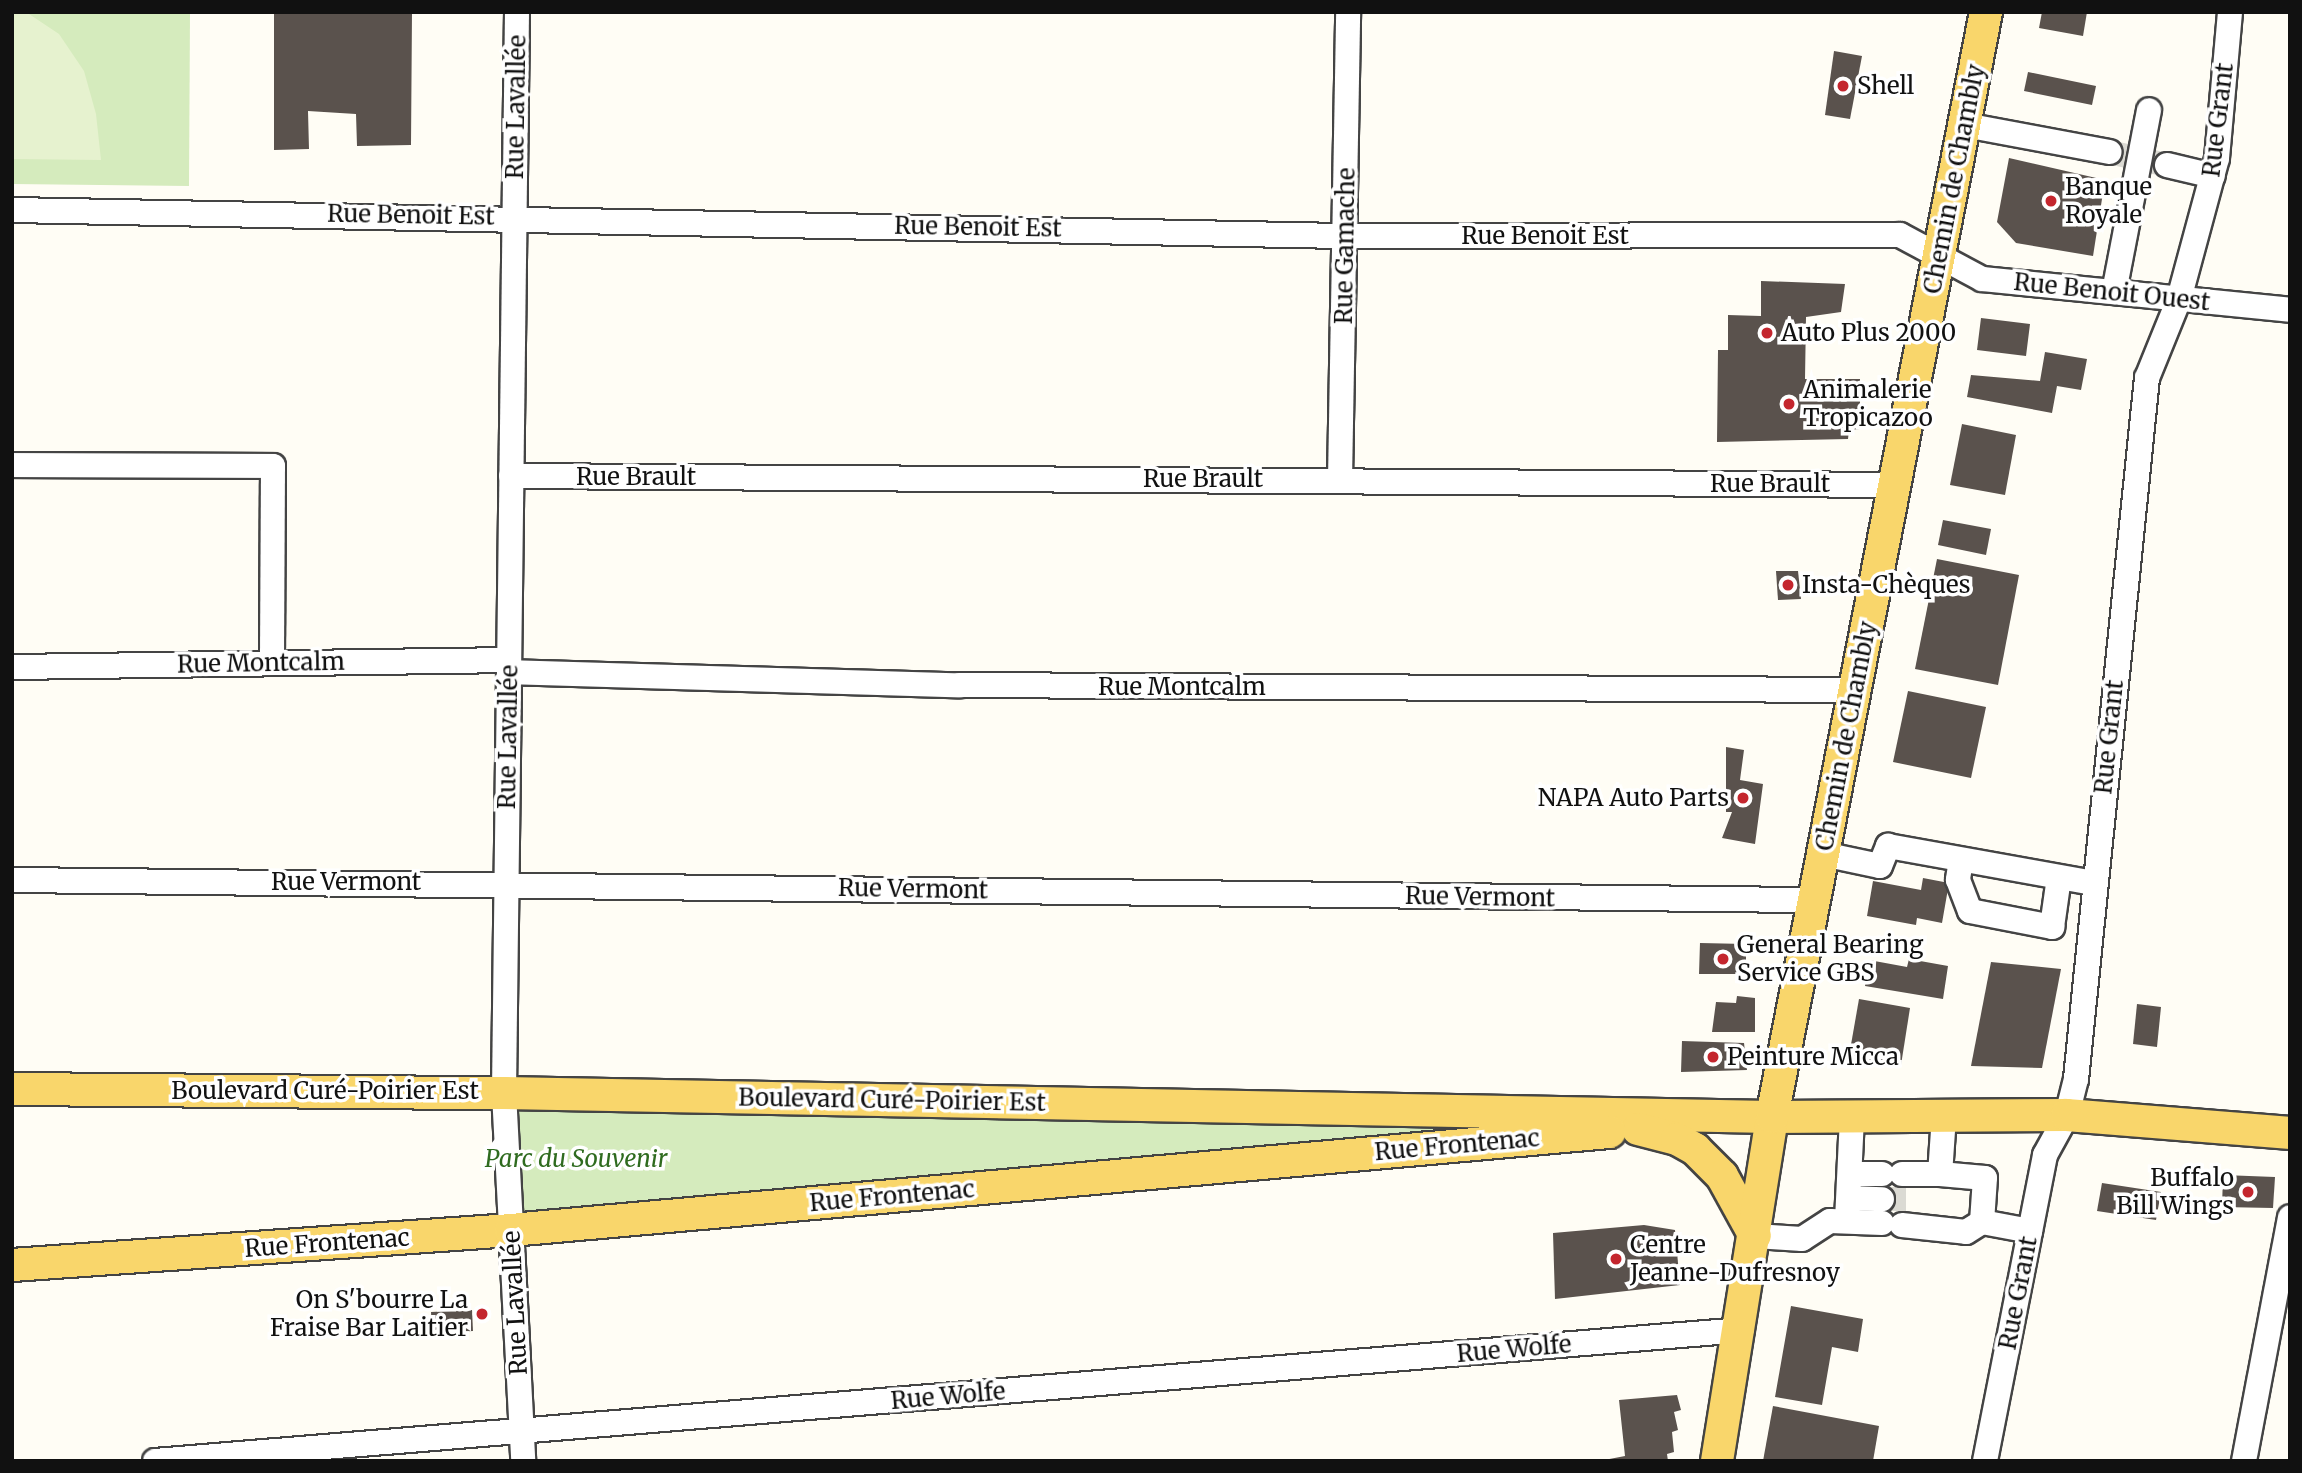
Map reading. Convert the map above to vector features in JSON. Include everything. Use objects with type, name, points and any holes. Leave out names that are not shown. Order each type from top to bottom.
[{"type":"main road","name":"Chemin de Chambly","points":[[1717,1461],[1741,1330],[1772,1117],[1986,12]]},
{"type":"main road","name":"Boulevard Curé-Poirier Est","points":[[12,1089],[504,1093],[1772,1117]]},
{"type":"main road","points":[[1772,1117],[2067,1115],[2290,1133]]},
{"type":"main road","name":"Rue Frontenac","points":[[12,1265],[511,1230],[1772,1117]]},
{"type":"main road","points":[[1638,1129],[1677,1139],[1695,1149],[1722,1175],[1755,1236]]},
{"type":"street","name":"Rue Lavallée","points":[[517,12],[504,1093],[523,1461]]},
{"type":"street","name":"Rue Gamache","points":[[1340,480],[1348,12]]},
{"type":"street","name":"Rue Grant","points":[[1985,1461],[2045,1155],[2067,1115],[2076,1079],[2093,883],[2147,378],[2179,299],[2213,176],[2230,12]]},
{"type":"street","points":[[2114,292],[2149,110]]},
{"type":"street","points":[[1965,125],[2109,152]]},
{"type":"street","points":[[2167,165],[2213,176]]},
{"type":"street","name":"Rue Benoit Est","points":[[12,210],[514,216],[1346,236],[1900,235],[1939,255]]},
{"type":"street","name":"Rue Benoit Ouest","points":[[1939,255],[1982,279],[2290,310]]},
{"type":"street","points":[[12,465],[273,466],[272,663]]},
{"type":"street","name":"Rue Brault","points":[[511,476],[1895,485]]},
{"type":"street","name":"Rue Montcalm","points":[[12,667],[272,663],[509,666],[959,685],[1855,690]]},
{"type":"street","points":[[1823,855],[1881,866],[1888,846],[2093,883]]},
{"type":"street","points":[[1961,860],[1958,880],[1970,911],[2052,927],[2059,877]]},
{"type":"street","name":"Rue Vermont","points":[[12,880],[507,883],[1814,900]]},
{"type":"street","points":[[1940,1174],[1944,1116]]},
{"type":"street","points":[[1849,1197],[1852,1117]]},
{"type":"street","points":[[1755,1236],[1802,1240],[1830,1221],[1849,1197],[1901,1177],[1940,1174],[1985,1178],[1982,1222]]},
{"type":"street","points":[[1849,1197],[1897,1217],[1966,1232],[1982,1222],[2030,1231]]},
{"type":"street","points":[[2245,1461],[2290,1217]]},
{"type":"street","name":"Rue Wolfe","points":[[155,1461],[1741,1330]]},
{"type":"green space","points":[[12,12],[190,12],[189,186],[12,184]]},
{"type":"green space","points":[[12,12],[26,12],[59,34],[84,71],[96,114],[101,160],[12,159]]},
{"type":"green space","name":"Parc du Souvenir","points":[[504,1093],[1638,1115],[511,1230]]},
{"type":"building","points":[[274,12],[412,12],[411,145],[357,146],[356,114],[308,111],[309,149],[274,150]]},
{"type":"building","points":[[2042,12],[2087,12],[2083,36],[2039,28]]},
{"type":"building","name":"Shell","points":[[1834,51],[1862,56],[1850,119],[1825,115]]},
{"type":"building","points":[[2028,72],[2096,86],[2092,105],[2024,91]]},
{"type":"building","name":"Banque Royale","points":[[2009,158],[2105,180],[2093,256],[2016,243],[1997,222]]},
{"type":"building","points":[[1761,281],[1845,284],[1841,312],[1806,317],[1805,379],[1860,379],[1860,429],[1849,430],[1848,439],[1717,442],[1718,350],[1728,350],[1728,315],[1761,316]]},
{"type":"building","points":[[1981,318],[2030,324],[2026,356],[1977,350]]},
{"type":"building","points":[[2045,352],[2087,359],[2081,390],[2057,386],[2052,413],[1967,397],[1971,375],[2040,381]]},
{"type":"building","points":[[1962,424],[2016,435],[2005,495],[1950,485]]},
{"type":"building","points":[[1943,520],[1991,529],[1986,555],[1938,545]]},
{"type":"building","points":[[1937,559],[2019,575],[1998,685],[1915,669]]},
{"type":"building","name":"Insta-Chèques","points":[[1776,571],[1798,571],[1801,599],[1778,600]]},
{"type":"building","points":[[1908,691],[1986,707],[1971,778],[1893,762]]},
{"type":"building","name":"NAPA Auto Parts","points":[[1726,747],[1744,750],[1740,780],[1763,784],[1755,844],[1722,838],[1732,812],[1726,812]]},
{"type":"building","points":[[1923,878],[1949,883],[1942,923],[1917,918],[1916,925],[1867,916],[1873,881],[1921,890]]},
{"type":"building","name":"General Bearing Service GBS","points":[[1700,943],[1746,944],[1746,974],[1699,974]]},
{"type":"building","points":[[1909,959],[1948,966],[1943,999],[1865,986],[1869,960],[1907,967]]},
{"type":"building","points":[[1991,962],[2061,969],[2042,1068],[1971,1066]]},
{"type":"building","points":[[1737,996],[1755,998],[1755,1032],[1712,1032],[1716,1002],[1736,1003]]},
{"type":"building","points":[[1859,999],[1910,1008],[1901,1065],[1849,1056]]},
{"type":"building","points":[[2137,1004],[2161,1007],[2157,1047],[2133,1044]]},
{"type":"building","name":"Peinture Micca","points":[[1682,1041],[1744,1043],[1747,1070],[1681,1072]]},
{"type":"building","name":"Buffalo Bill Wings","points":[[2223,1175],[2275,1177],[2273,1208],[2222,1207]]},
{"type":"building","points":[[2102,1183],[2161,1192],[2156,1220],[2097,1211]]},
{"type":"building","name":"Centre Jeanne-Dufresnoy","points":[[1644,1225],[1675,1230],[1680,1285],[1555,1299],[1553,1233]]},
{"type":"building","points":[[1791,1306],[1863,1319],[1858,1352],[1832,1347],[1822,1405],[1775,1397]]},
{"type":"building","points":[[472,1310],[473,1331],[432,1333],[431,1312]]},
{"type":"building","points":[[1677,1395],[1681,1410],[1674,1412],[1678,1430],[1672,1432],[1674,1452],[1667,1454],[1668,1461],[1599,1461],[1625,1456],[1619,1400]]},
{"type":"building","points":[[1773,1406],[1879,1426],[1873,1461],[1763,1461]]},
{"type":"tunnel","points":[[2109,152],[2167,165]]},
{"type":"tunnel","points":[[1882,1199],[1910,1199]]},
{"type":"place","name":"Shell","points":[[1843,86]]},
{"type":"place","name":"Banque Royale","points":[[2051,201]]},
{"type":"place","name":"Auto Plus 2000","points":[[1767,333]]},
{"type":"place","name":"Animalerie Tropicazoo","points":[[1789,404]]},
{"type":"place","name":"Insta-Chèques","points":[[1788,585]]},
{"type":"place","name":"NAPA Auto Parts","points":[[1743,798]]},
{"type":"place","name":"General Bearing Service GBS","points":[[1723,959]]},
{"type":"place","name":"Peinture Micca","points":[[1713,1057]]},
{"type":"place","name":"Buffalo Bill Wings","points":[[2248,1192]]},
{"type":"place","name":"Centre Jeanne-Dufresnoy","points":[[1616,1259]]},
{"type":"place","name":"On S'bourre La Fraise Bar Laitier","points":[[482,1314]]}]
